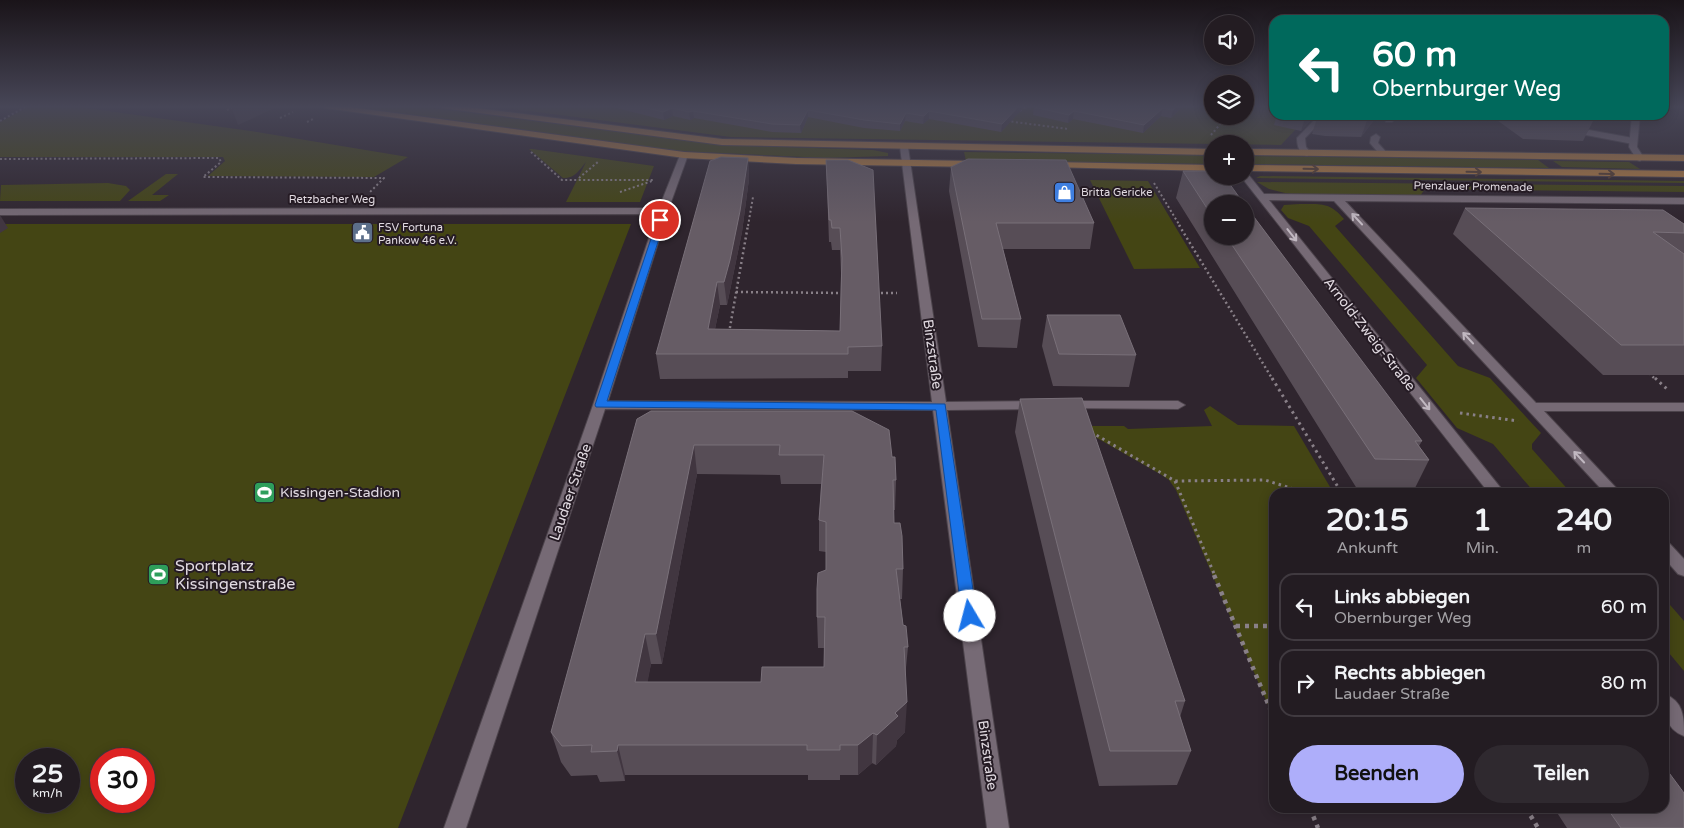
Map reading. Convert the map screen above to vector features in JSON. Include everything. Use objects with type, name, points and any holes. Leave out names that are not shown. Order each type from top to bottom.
[{"type":"main road","points":[[608,145],[684,155],[796,161],[985,164]]},
{"type":"main road","points":[[817,145],[904,148],[1204,152]]},
{"type":"main road","points":[[1254,152],[1684,158]]},
{"type":"main road","points":[[1043,165],[1204,168]]},
{"type":"main road","name":"Prenzlauer Promenade","points":[[1254,168],[1684,174]]},
{"type":"street","points":[[1302,145],[1307,153]]},
{"type":"street","points":[[1375,145],[1384,154]]},
{"type":"street","points":[[1633,145],[1640,158]]},
{"type":"street","name":"Binzstraße","points":[[904,148],[998,828]]},
{"type":"street","name":"Laudaer Straße","points":[[455,828],[600,405],[663,211],[684,155]]},
{"type":"street","name":"Arnold-Zweig-Straße","points":[[1253,185],[1493,488]]},
{"type":"street","name":"Prenzlauer Promenade","points":[[1262,196],[1684,201]]},
{"type":"street","points":[[1336,197],[1608,488]]},
{"type":"street","name":"Retzbacher Weg","points":[[0,212],[663,211]]},
{"type":"street","points":[[600,405],[1178,405]]},
{"type":"street","points":[[1532,407],[1684,407]]},
{"type":"street","points":[[1669,554],[1684,570]]},
{"type":"street","points":[[1669,708],[1684,727]]},
{"type":"path","points":[[528,149],[562,180],[579,178],[655,180]]},
{"type":"path","points":[[579,178],[605,155]]},
{"type":"path","points":[[0,159],[219,158],[221,162],[204,177],[384,178],[365,198]]},
{"type":"path","points":[[1150,178],[1339,488]]},
{"type":"path","points":[[728,339],[753,197]]},
{"type":"path","points":[[736,292],[850,293]]},
{"type":"path","points":[[869,293],[897,293]]},
{"type":"path","points":[[1648,372],[1670,390]]},
{"type":"path","points":[[1452,412],[1521,421]]},
{"type":"path","points":[[1083,427],[1175,481],[1265,480],[1293,488]]},
{"type":"path","points":[[1175,481],[1269,706]]},
{"type":"path","points":[[1236,626],[1269,626]]},
{"type":"path","points":[[1312,813],[1318,828]]},
{"type":"path","points":[[1529,813],[1538,828]]},
{"type":"shaded area","points":[[0,145],[333,145],[408,157],[374,177],[208,176],[225,161],[223,157],[0,157]]},
{"type":"shaded area","points":[[632,145],[717,145],[873,150],[888,153],[888,156],[825,158],[678,151]]},
{"type":"shaded area","points":[[529,149],[654,166],[640,202],[566,202],[586,162],[574,175],[563,178]]},
{"type":"shaded area","points":[[964,152],[1204,155],[1204,164],[966,161]]},
{"type":"shaded area","points":[[1254,156],[1538,160],[1549,168],[1254,164]]},
{"type":"shaded area","points":[[1553,161],[1629,162],[1640,169],[1562,167]]},
{"type":"shaded area","points":[[166,174],[178,174],[152,195],[169,195],[160,201],[128,201]]},
{"type":"shaded area","points":[[1260,176],[1684,181],[1684,183],[1256,178]]},
{"type":"shaded area","points":[[1090,180],[1148,181],[1200,268],[1134,269]]},
{"type":"shaded area","points":[[1257,182],[1684,186],[1684,192],[1425,189],[1420,196],[1289,194],[1269,189]]},
{"type":"shaded area","points":[[108,183],[126,186],[130,190],[120,201],[0,201],[1,185]]},
{"type":"shaded area","points":[[1284,205],[1325,205],[1339,213],[1344,219],[1335,226],[1458,366],[1490,378],[1541,433],[1532,444],[1532,449],[1566,488],[1531,488],[1493,444],[1457,428],[1416,378],[1427,365],[1309,226],[1288,218],[1281,210]]},
{"type":"shaded area","name":"Kissingen-Stadion","points":[[0,224],[631,224],[398,828],[0,828]]},
{"type":"shaded area","points":[[1210,406],[1238,425],[1294,426],[1331,488],[1269,488],[1269,707],[1176,490],[1169,480],[1160,474],[1076,426],[1124,426],[1128,429],[1212,426],[1204,410]]},
{"type":"shaded area","points":[[1669,604],[1684,621],[1684,671],[1669,653]]},
{"type":"building","points":[[721,157],[748,158],[730,260],[724,282],[717,282],[708,329],[840,331],[842,258],[840,228],[832,228],[831,220],[829,220],[826,160],[848,160],[873,170],[882,346],[848,347],[848,354],[656,354],[710,161]]},
{"type":"building","points":[[968,159],[1066,160],[1094,223],[996,223],[1021,319],[982,319],[951,167]]},
{"type":"building","points":[[1183,171],[1204,171],[1204,185],[1230,185],[1238,195],[1204,195],[1204,204]]},
{"type":"building","points":[[1465,208],[1663,210],[1684,224],[1684,233],[1653,232],[1684,254],[1684,345],[1621,345]]},
{"type":"building","points":[[1254,217],[1422,441],[1415,441],[1429,460],[1375,459],[1232,245],[1254,245]]},
{"type":"building","points":[[1047,315],[1120,315],[1136,355],[1059,354]]},
{"type":"building","points":[[1082,398],[1185,701],[1175,701],[1191,751],[1110,751],[1020,399]]},
{"type":"building","points":[[651,411],[852,411],[889,430],[892,457],[895,457],[896,480],[893,480],[894,523],[900,523],[902,536],[903,569],[896,569],[903,625],[906,626],[908,647],[904,647],[907,702],[895,713],[898,716],[877,735],[873,733],[858,745],[840,745],[840,750],[807,750],[807,745],[618,745],[617,751],[591,752],[592,745],[562,746],[551,732],[637,419]],"holes":[[[694,445],[780,445],[779,455],[824,455],[819,520],[826,522],[826,570],[818,573],[817,589],[817,617],[825,617],[824,667],[762,667],[761,682],[635,682],[645,634],[656,634]]]},
{"type":"building","points":[[1669,773],[1684,793],[1684,828],[1621,828],[1610,813],[1669,813]]},
{"type":"place","name":"Britta Gericke","points":[[1065,192]]},
{"type":"place","name":"FSV Fortuna Pankow 46 e.V.","points":[[362,233]]},
{"type":"place","name":"Kissingen-Stadion","points":[[264,492]]},
{"type":"place","name":"Sportplatz Kissingenstraße","points":[[159,574]]},
{"type":"route","points":[[660,220],[600,405],[941,406],[970,616]]}]
